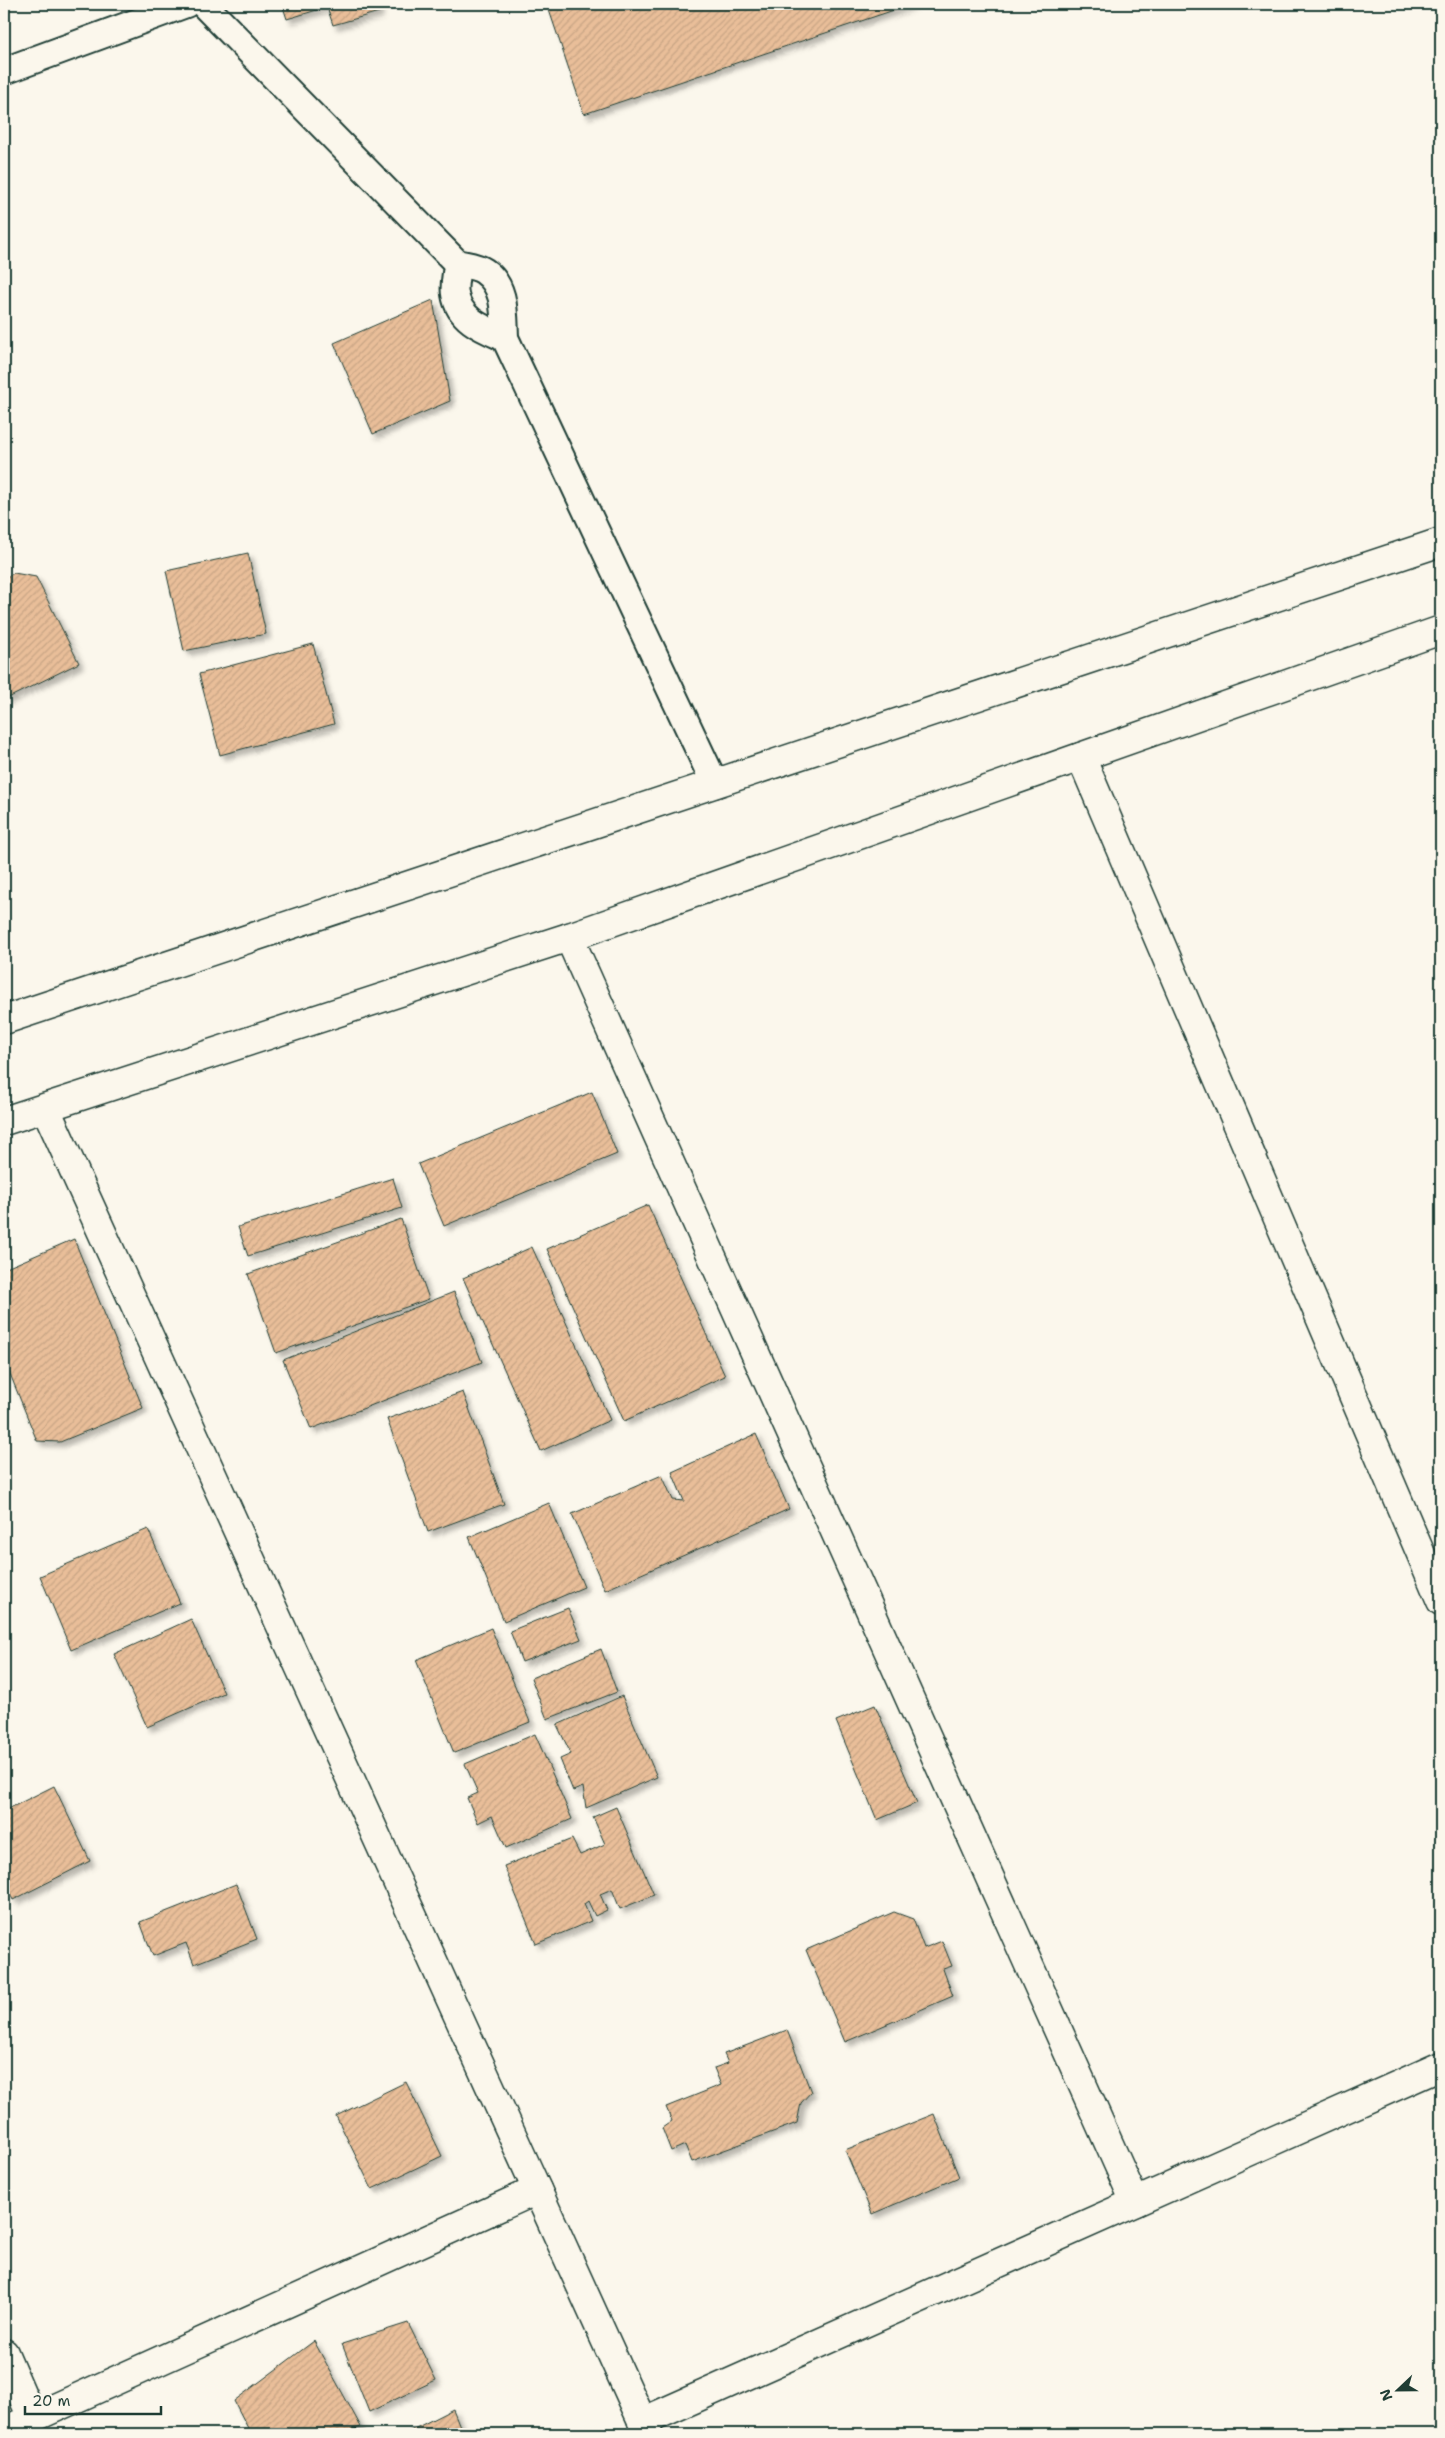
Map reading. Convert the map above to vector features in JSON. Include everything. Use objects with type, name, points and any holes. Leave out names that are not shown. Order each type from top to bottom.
[{"type":"street","points":[[4,1020],[1441,542]]},
{"type":"street","points":[[4,1121],[46,1109],[569,937],[1441,630]]},
{"type":"street","points":[[1081,757],[1441,1601]]},
{"type":"street","points":[[569,937],[1135,2202]]},
{"type":"street","points":[[46,1109],[645,2428],[1135,2202],[1441,2066]]},
{"type":"street","points":[[4,2430],[537,2190]]},
{"type":"street","points":[[4,2354],[32,2418]]},
{"type":"lane","points":[[4,70],[186,4]]},
{"type":"lane","points":[[203,4],[457,263],[483,270],[498,286],[504,305],[505,338],[715,784]]},
{"type":"lane","points":[[457,263],[454,294],[462,312],[476,326],[505,338]]},
{"type":"building","points":[[282,4],[377,4],[379,12],[333,25],[327,7],[287,19]]},
{"type":"building","points":[[547,4],[912,4],[584,114]]},
{"type":"building","points":[[433,300],[450,401],[373,434],[334,343]]},
{"type":"building","points":[[248,553],[266,634],[184,651],[166,571]]},
{"type":"building","points":[[14,573],[36,577],[79,663],[4,700],[4,578]]},
{"type":"building","points":[[313,644],[334,724],[220,755],[199,674]]},
{"type":"building","points":[[592,1092],[617,1154],[444,1226],[418,1164]]},
{"type":"building","points":[[393,1178],[402,1208],[248,1256],[238,1227]]},
{"type":"building","points":[[648,1205],[725,1376],[624,1421],[547,1249]]},
{"type":"building","points":[[401,1219],[429,1299],[276,1353],[248,1274]]},
{"type":"building","points":[[74,1239],[143,1408],[60,1442],[37,1441],[4,1359],[4,1269]]},
{"type":"building","points":[[532,1247],[610,1420],[541,1451],[463,1278]]},
{"type":"building","points":[[454,1292],[482,1362],[311,1429],[283,1360]]},
{"type":"building","points":[[463,1392],[504,1504],[428,1532],[387,1419]]},
{"type":"building","points":[[756,1434],[789,1509],[605,1590],[572,1514],[662,1475],[673,1500],[684,1501],[672,1472]]},
{"type":"building","points":[[549,1503],[584,1587],[504,1621],[469,1537]]},
{"type":"building","points":[[148,1529],[180,1603],[71,1650],[40,1576]]},
{"type":"building","points":[[568,1608],[581,1639],[522,1662],[510,1631]]},
{"type":"building","points":[[191,1619],[224,1693],[147,1727],[114,1654]]},
{"type":"building","points":[[491,1628],[530,1722],[454,1753],[416,1660]]},
{"type":"building","points":[[601,1649],[617,1692],[547,1719],[531,1678]]},
{"type":"building","points":[[622,1696],[657,1777],[586,1808],[583,1787],[573,1791],[560,1759],[571,1754],[557,1725]]},
{"type":"building","points":[[875,1705],[917,1803],[877,1820],[836,1721]]},
{"type":"building","points":[[535,1734],[572,1819],[506,1848],[492,1816],[478,1823],[467,1798],[478,1793],[465,1764]]},
{"type":"building","points":[[54,1786],[90,1861],[13,1900],[4,1881],[4,1811]]},
{"type":"building","points":[[616,1807],[654,1895],[620,1909],[612,1889],[600,1894],[607,1910],[595,1916],[588,1901],[584,1904],[591,1921],[536,1944],[504,1866],[572,1839],[580,1855],[605,1844],[593,1817]]},
{"type":"building","points":[[236,1884],[257,1939],[194,1964],[186,1943],[153,1956],[140,1922]]},
{"type":"building","points":[[894,1912],[913,1919],[924,1948],[942,1941],[952,1966],[943,1969],[953,1996],[845,2042],[806,1950]]},
{"type":"building","points":[[787,2030],[811,2092],[801,2103],[797,2123],[692,2162],[685,2145],[671,2151],[662,2128],[672,2121],[666,2107],[721,2085],[714,2068],[728,2063],[724,2054]]},
{"type":"building","points":[[406,2082],[442,2156],[372,2189],[336,2116]]},
{"type":"building","points":[[934,2114],[959,2177],[872,2214],[845,2150]]},
{"type":"building","points":[[408,2323],[436,2380],[369,2412],[342,2344]]},
{"type":"building","points":[[314,2341],[361,2427],[339,2434],[251,2434],[234,2401]]},
{"type":"building","points":[[453,2409],[463,2434],[404,2434]]}]
